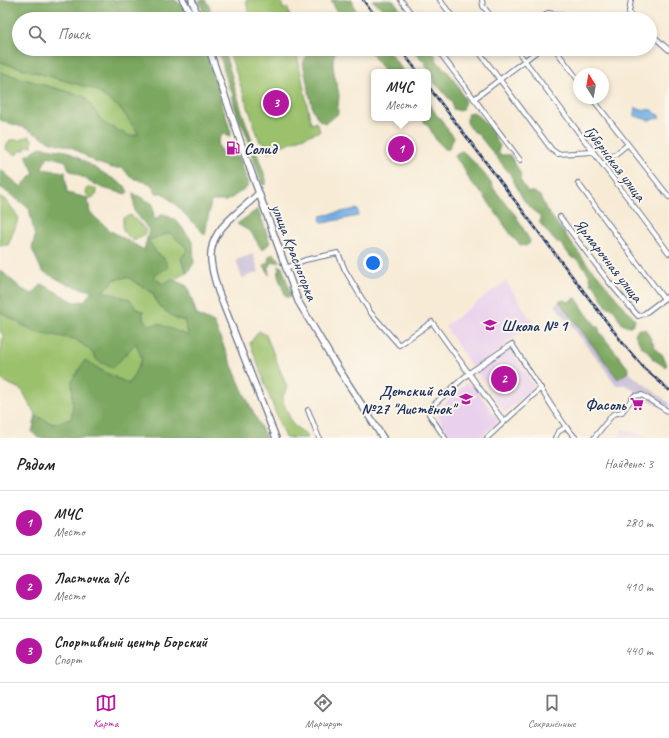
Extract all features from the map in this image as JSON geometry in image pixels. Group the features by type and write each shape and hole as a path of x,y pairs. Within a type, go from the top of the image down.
{"main road":[{"path":"183,0 190,12"},
{"path":"192,0 196,12"},
{"name":"улица Красногорка","path":"211,56 286,268 303,311 383,438"},
{"path":"259,193 226,222 215,237 211,249 211,266 218,291 276,438"}],"street":[{"path":"440,0 449,12"},
{"path":"482,0 488,12"},
{"path":"629,12 631,0"},
{"path":"403,1 410,12"},
{"path":"657,40 669,50"},
{"path":"442,56 520,160"},
{"path":"482,56 552,150 558,154 593,152"},
{"name":"Губернская улица","path":"521,56 669,253"},
{"path":"474,99 531,56"},
{"path":"560,56 573,73"},
{"path":"597,104 669,197"},
{"path":"603,164 627,144"},
{"path":"578,183 664,299 669,295"},
{"name":"Ярмарочная улица","path":"560,217 636,315 639,316 644,314 664,299"},
{"path":"286,268 305,260 338,253 345,270 370,312 399,345 432,322 504,422"},
{"path":"445,438 430,414 429,409 469,373 512,344 566,426 576,438"},
{"path":"487,438 541,388"},
{"path":"594,438 612,414 622,412 634,396 642,395 669,412"},
{"path":"308,410 319,438"},
{"path":"555,438 558,432 566,426"}],"shaded area":[{"path":"253,254 259,272 242,278 236,260"},
{"name":"Школа № 1","path":"506,281 534,324 506,342 508,346 473,369 445,326"},
{"path":"559,301 618,379 628,372 669,403 669,412 626,385 616,385 600,362 555,305"},
{"path":"510,349 534,386 505,413 476,370"},
{"name":"Детский сад №27 \"Аистёнок\"","path":"467,383 470,386 472,384 499,421 480,438 451,438 435,412"},
{"path":"622,429 653,438 620,438"}],"green space":[{"path":"0,0 175,0 187,12 12,12 12,56 207,56 231,133 230,136 227,136 224,132 218,145 222,153 227,158 239,156 249,186 227,201 211,201 205,235 163,193 156,193 151,184 130,177 123,168 112,168 95,162 71,147 51,142 25,128 0,120 0,72 85,97 103,123 130,136 139,134 120,108 94,89 0,62"},
{"path":"199,0 205,0 209,5 211,12 203,12"},
{"path":"246,0 281,0 283,9 288,8 289,12 248,12"},
{"path":"331,0 352,0 358,12 337,12"},
{"path":"372,0 393,0 402,12 384,12 383,9"},
{"path":"220,56 225,56 240,106 266,179 266,184 263,185 261,182 252,157 251,146 234,105 232,92 229,88"},
{"path":"230,56 297,56 311,124 316,122 320,131 273,149 273,151 268,153 263,141 260,142"},
{"path":"306,56 334,56 333,66 339,95 338,114 325,123 319,120 313,110 303,63"},
{"path":"373,56 392,56 402,69 383,69"},
{"path":"418,56 435,56 437,61 448,72 459,87 465,99 463,109 460,111 453,109 452,102 434,82 431,76 431,69 428,69 425,63"},
{"path":"0,62 94,89 120,108 139,134 130,136 103,123 85,97 0,72"},
{"path":"431,106 454,137 449,149 446,150 436,140 429,127 424,121 431,121"},
{"path":"474,112 492,131 500,146 498,151 501,155 510,155 521,174 520,180 528,192 534,192 540,196 546,209 588,265 633,316 635,321 632,325 627,327 622,324 613,308 607,307 596,287 591,284 590,276 581,263 571,257 561,244 555,241 540,223 540,216 530,208 523,199 510,174 477,133 471,130 467,122 467,116 468,113"},
{"path":"28,136 32,139 32,146 25,147 25,150 21,150 18,154 14,154 6,149 10,140 20,140"},
{"path":"40,147 67,151 125,186 128,192 126,194 102,188 69,170 66,161 48,156 41,169 65,172 67,193 88,198 90,213 111,231 144,250 149,230 135,212 133,193 153,204 154,220 163,214 177,221 193,242 194,263 187,273 181,259 188,249 170,233 148,240 158,255 163,257 168,267 153,277 162,284 172,279 187,286 197,315 214,323 242,389 266,438 38,438 32,432 36,416 53,424 71,419 73,406 72,381 85,360 104,372 129,384 142,359 136,343 113,368 98,361 91,351 75,339 35,332 0,312 0,270 22,289 32,294 42,284 74,302 84,301 92,291 69,285 42,271 32,249 35,237 29,208 0,187 0,169 21,187 34,173 26,156","holes":["127,277 153,293 158,305 176,319 184,320 189,336 159,324 150,325 143,320 143,311 138,310 129,299 102,291 116,279"]},
{"path":"462,151 485,175 494,189 516,216 530,241 529,244 525,246 519,244 484,196 471,183 463,167 455,157 457,153"},
{"path":"91,187 96,189 97,194 90,199 86,193 86,189"},
{"path":"0,197 7,201 19,218 8,245 0,245"},
{"path":"258,209 270,243 262,250 251,232 237,224"},
{"path":"131,215 146,230 144,236 133,241 123,231 123,218"},
{"path":"170,233 188,249 181,259 187,273 163,284 153,277 158,255 148,240"},
{"path":"274,254 280,262 273,262 268,268 269,275 264,265 268,262 269,256"},
{"path":"279,266 282,267 292,297 286,297 278,276"},
{"path":"127,277 153,293 158,305 176,319 184,320 189,337 159,324 150,325 143,320 129,299 102,291 116,279"},
{"path":"576,298 595,325 599,328 599,331 628,368 628,372 618,379 559,301 565,300 568,302"},
{"path":"0,312 35,332 75,339 91,351 98,361 136,342 142,359 129,384 104,372 85,360 71,419 53,424 36,416 22,390 3,381 0,374 0,357 3,334 0,332"},
{"path":"637,330 646,330 657,351 662,354 667,365 665,367 653,359 648,351 640,344 635,334"},
{"path":"259,331 266,335 287,387 282,399 293,425 306,434 308,438 285,438 250,343"}],"water":[{"path":"636,107 638,109 653,110 660,118 648,120 635,116"},
{"path":"356,209 358,210 358,216 323,223 320,220 321,216"}],"railway":[{"path":"363,0 372,12"},
{"path":"405,56 416,69"},
{"path":"431,90 625,346 645,369 669,390"}],"place":[{"name":"Спортивный центр Борский","path":"276,103"},
{"name":"Солид","path":"233,148"},
{"name":"МЧС","path":"401,149"},
{"name":"Школа № 1","path":"490,325"},
{"name":"Ласточка д/с","path":"504,379"},
{"name":"Детский сад №27 \"Аистёнок\"","path":"466,399"},
{"name":"Фасоль","path":"637,404"}]}
